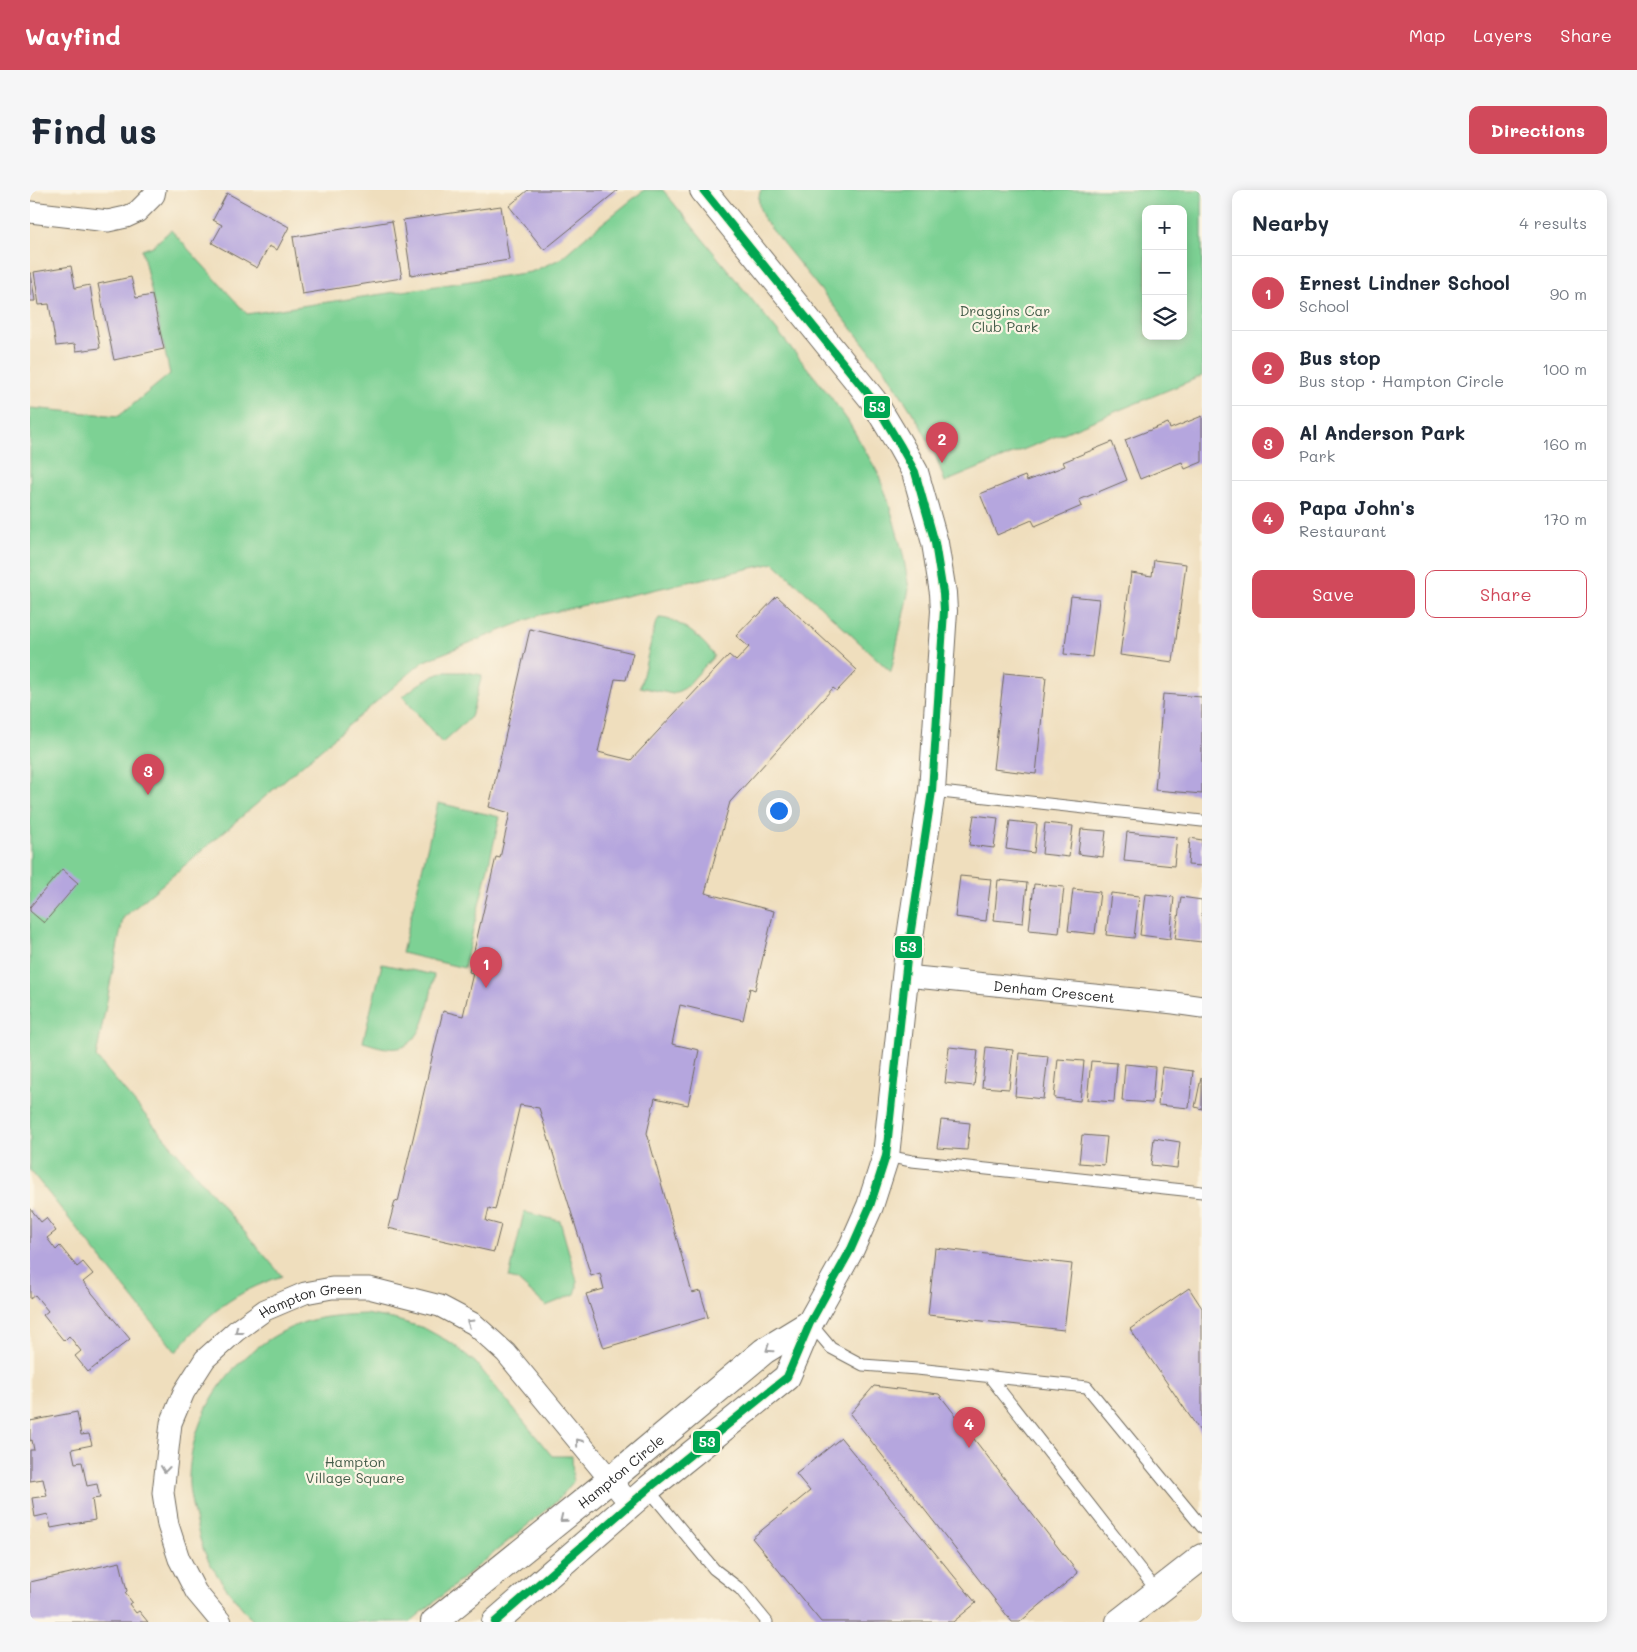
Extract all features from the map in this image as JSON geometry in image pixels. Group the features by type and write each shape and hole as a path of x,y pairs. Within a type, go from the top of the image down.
{"street":[{"path":"30,212 108,221 126,217 137,212 154,195 155,190"},
{"path":"474,1591 497,1621 640,1497 787,1377 810,1323 870,1206 886,1156 906,976 932,791 944,611 935,543 915,472 873,400 706,191"},
{"name":"Denham Crescent","path":"906,976 1174,1002 1202,1007"},
{"name":"Hampton Green","path":"221,1622 196,1592 179,1559 168,1525 163,1493 172,1423 184,1392 205,1359 236,1331 265,1310 305,1293 332,1288 368,1288 440,1306 474,1324 506,1353 610,1480 640,1497"},
{"name":"Hampton Circle","path":"441,1620 764,1350 810,1323"},
{"path":"1119,1622 1202,1556"}],"lane":[{"path":"932,791 1202,820"},
{"path":"886,1156 912,1161 1202,1192"},
{"path":"810,1323 831,1348 863,1365 1088,1387 1202,1527"},
{"path":"989,1376 1157,1591"},
{"path":"640,1497 714,1569 740,1589 767,1622"}],"green space":[{"path":"644,190 663,190 830,396 848,421 878,473 888,500 903,554 909,589 891,672 774,563 540,615 424,661 123,918 96,1057 282,1276 249,1289 223,1305 176,1352 30,1170 30,408 119,416 170,374 142,250 153,246 171,230 247,314 531,272 560,259"},
{"name":"Draggins Car Club Park","path":"761,190 1202,190 1202,376 945,482 935,454 920,425 886,371 765,221 759,206"},
{"path":"659,618 674,622 690,631 704,643 714,656 685,688 673,694 640,687 655,625"},
{"path":"445,672 466,672 482,675 471,717 442,743 403,697 422,682"},
{"path":"438,803 500,817 464,968 402,953"},
{"path":"382,964 434,975 421,1029 407,1045 398,1048 385,1048 363,1042"},
{"path":"524,1212 560,1221 577,1281 575,1294 546,1306 517,1280 509,1278"},
{"name":"Hampton Village Square","path":"365,1314 393,1319 424,1328 453,1344 476,1363 552,1456 572,1456 573,1482 558,1500 410,1622 254,1622 214,1570 199,1536 189,1489 189,1480 192,1451 199,1427 209,1404 222,1383 238,1364 257,1347 302,1323 333,1316"}],"building":[{"path":"528,190 618,190 544,250 509,206"},
{"path":"227,193 289,227 277,250 269,246 257,268 212,243 222,225 213,220"},
{"path":"501,206 509,260 411,275 403,220"},
{"path":"392,221 402,278 302,294 293,237"},
{"path":"71,266 75,288 90,285 100,348 76,351 75,344 56,346 49,304 39,305 34,272"},
{"path":"31,273 35,301 30,301"},
{"path":"131,277 136,298 152,295 164,349 114,360 98,284"},
{"path":"1202,416 1202,462 1185,469 1182,462 1140,479 1125,440 1168,423 1170,429"},
{"path":"1112,442 1127,480 1079,500 1082,506 1035,526 1032,520 997,535 980,494 1025,476 1027,481 1065,466 1063,462"},
{"path":"1154,560 1186,564 1173,662 1120,655 1131,573 1152,576"},
{"path":"777,596 857,670 837,691 833,688 730,802 705,893 774,911 755,990 750,988 743,1020 680,1005 672,1044 699,1050 688,1105 655,1098 647,1133 692,1293 700,1291 708,1317 604,1348 586,1294 604,1289 600,1273 591,1276 539,1108 520,1105 495,1210 489,1208 486,1221 501,1225 494,1252 388,1228 395,1201 398,1202 443,1011 463,1016 473,973 469,972 496,857 500,858 510,813 489,807 530,629 633,653 626,680 615,679 598,752 631,760 729,655 736,661 749,647 736,636"},
{"path":"1071,596 1099,599 1092,657 1064,654"},
{"path":"1004,673 1046,677 1036,774 993,769"},
{"path":"1163,694 1202,697 1202,794 1155,790"},
{"path":"974,815 998,818 994,848 969,845"},
{"path":"1010,821 1037,824 1034,853 1006,849"},
{"path":"1045,823 1073,826 1069,857 1042,854"},
{"path":"1081,829 1106,831 1103,857 1078,854"},
{"path":"1127,832 1177,837 1174,866 1124,861"},
{"path":"1190,838 1202,840 1202,866 1188,865"},
{"path":"62,869 78,883 44,923 30,911 30,907"},
{"path":"960,876 991,879 986,921 955,917"},
{"path":"998,880 1027,883 1023,923 994,920"},
{"path":"1034,884 1064,887 1059,933 1029,930"},
{"path":"1073,889 1100,892 1095,934 1068,931"},
{"path":"1111,893 1139,896 1134,938 1106,935"},
{"path":"1145,894 1174,897 1170,939 1140,935"},
{"path":"1181,897 1202,900 1202,942 1175,939"},
{"path":"949,1047 978,1050 974,1086 945,1083"},
{"path":"986,1047 1013,1050 1009,1089 982,1087"},
{"path":"1019,1053 1048,1056 1043,1099 1015,1096"},
{"path":"1058,1059 1084,1061 1080,1101 1054,1098"},
{"path":"1091,1061 1117,1063 1114,1102 1087,1100"},
{"path":"1125,1064 1155,1067 1152,1103 1122,1101"},
{"path":"1162,1067 1193,1071 1189,1108 1158,1105"},
{"path":"1202,1079 1202,1109 1195,1107"},
{"path":"941,1120 970,1123 967,1150 937,1148"},
{"path":"1082,1135 1107,1137 1104,1165 1079,1163"},
{"path":"1154,1138 1180,1142 1177,1168 1151,1165"},
{"path":"30,1208 41,1222 46,1218 56,1231 47,1238 56,1250 60,1246 77,1267 83,1262 93,1274 83,1282 130,1339 88,1372 75,1356 81,1351 69,1336 64,1341 43,1315 48,1311 35,1295 30,1299"},
{"path":"935,1248 1072,1264 1064,1330 928,1315"},
{"path":"1189,1288 1202,1308 1202,1434 1130,1329"},
{"path":"874,1386 939,1394 1078,1573 1020,1622 1012,1622 850,1414"},
{"path":"77,1412 81,1435 89,1434 92,1445 72,1449 75,1463 82,1462 87,1486 97,1484 100,1498 92,1499 95,1520 51,1528 48,1514 35,1517 32,1498 47,1496 43,1479 30,1481 30,1450 34,1450 32,1440 30,1441 30,1421"},
{"path":"841,1438 976,1603 953,1622 821,1622 752,1538 810,1491 796,1474"},
{"path":"120,1562 127,1591 125,1593 132,1602 129,1604 136,1613 139,1611 148,1622 30,1622 30,1582"}],"transit line":[{"name":"53","path":"495,1622 648,1489 787,1377 810,1323 851,1249 870,1206 886,1156 908,950 932,791 944,611 935,543 915,472 873,400 703,190"}],"place":[{"name":"Bus stop","path":"942,463"},
{"name":"Al Anderson Park","path":"148,795"},
{"name":"Ernest Lindner School","path":"486,988"},
{"name":"Papa John's","path":"969,1448"}]}
